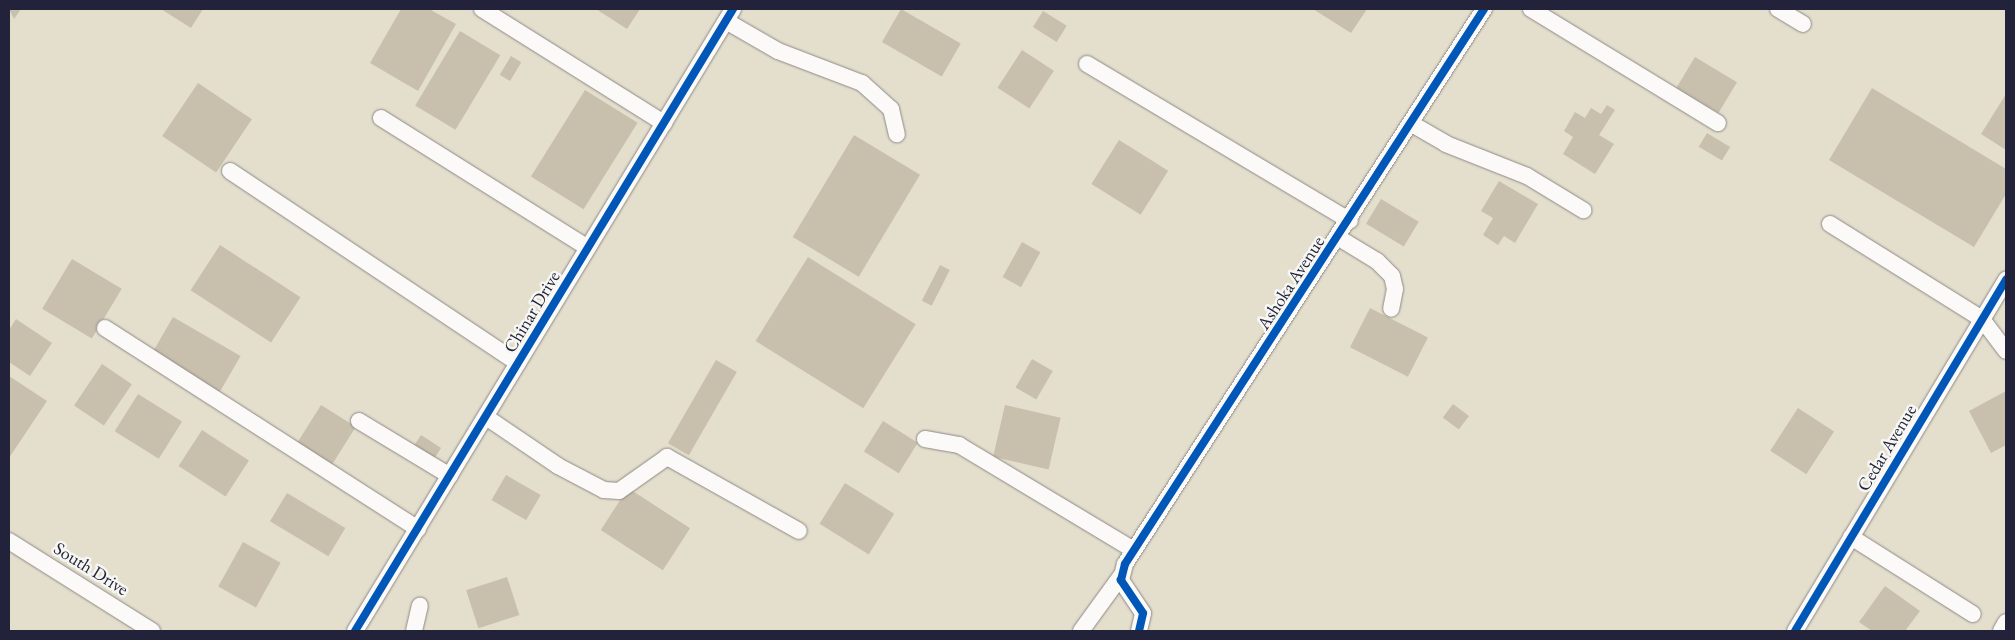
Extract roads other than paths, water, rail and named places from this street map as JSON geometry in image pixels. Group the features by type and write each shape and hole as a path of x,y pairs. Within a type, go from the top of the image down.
{"street":[{"path":"482,9 664,123"},
{"name":"Ashoka Avenue","path":"1081,631 1121,574 1134,550 1339,238 1484,9"},
{"path":"1531,9 1718,123"},
{"path":"1778,9 1803,24"},
{"path":"729,15 778,51 862,83 891,109 897,134"},
{"name":"Chinar Drive","path":"355,631 729,15"},
{"path":"1086,64 1350,221"},
{"path":"381,118 588,248"},
{"path":"1412,124 1446,144 1526,176 1583,210"},
{"path":"230,171 518,363"},
{"path":"1830,224 1982,320 2006,351"},
{"path":"1339,238 1377,261 1392,276 1395,289 1390,309"},
{"name":"Cedar Avenue","path":"1795,631 2006,280"},
{"path":"105,328 418,529"},
{"path":"486,417 558,466 604,490 619,491 667,457 799,531"},
{"path":"359,421 450,476"},
{"path":"926,439 960,445 1134,550"},
{"path":"1851,537 1973,614"},
{"name":"South Drive","path":"9,541 152,631"},
{"path":"1121,574 1142,607 1139,631"},
{"path":"414,631 420,606"},
{"path":"2001,631 2006,622"}]}
